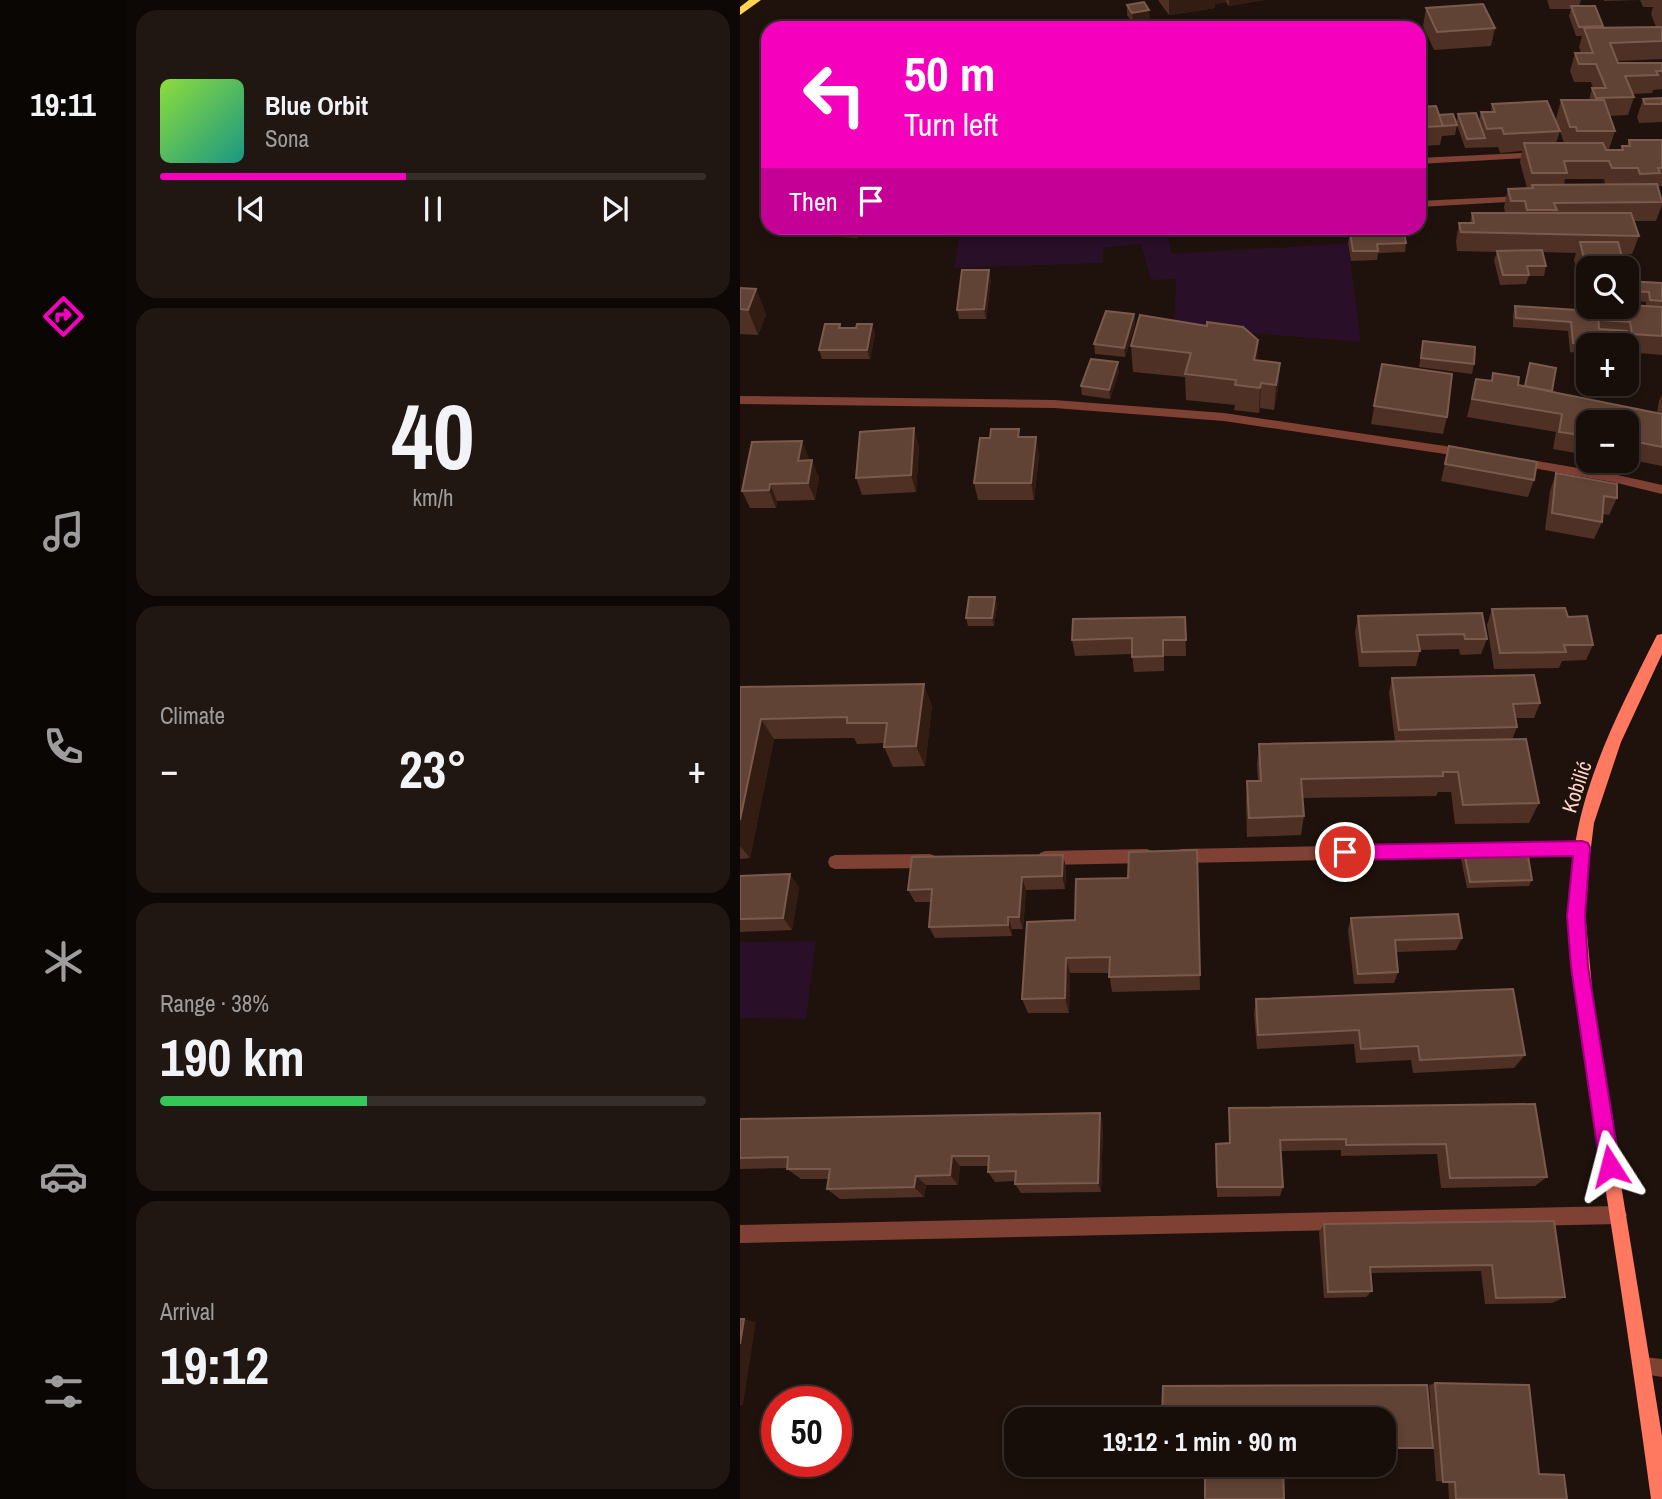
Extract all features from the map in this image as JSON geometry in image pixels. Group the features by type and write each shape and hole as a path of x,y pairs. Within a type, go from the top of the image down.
{"main road":[{"path":"740,12 756,0"},
{"name":"Kobilić","path":"1661,1499 1653,1367 1618,1215 1580,967 1576,916 1582,848 1589,815 1612,748 1662,639"}],"street":[{"path":"1426,161 1556,154"},
{"path":"1426,204 1533,199"},
{"path":"740,400 1054,404 1224,417 1380,438 1476,455"},
{"path":"1504,460 1613,478 1662,490"},
{"path":"1027,859 1582,848"},
{"path":"835,862 945,860"},
{"path":"740,1234 1618,1215"}],"shaded area":[{"path":"960,235 1168,235 1172,254 1348,243 1361,342 1174,327 1176,279 1151,280 1141,244 1103,248 1103,263 954,268"},
{"path":"816,941 806,1019 740,1018 740,942"}],"building":[{"path":"1144,2 1149,10 1132,13 1127,5"},
{"path":"1483,4 1495,28 1437,32 1426,8"},
{"path":"1571,6 1595,6 1603,26 1579,27"},
{"path":"1662,27 1662,41 1610,43 1618,63 1662,63 1662,71 1656,71 1658,75 1625,76 1634,97 1596,98 1592,88 1606,88 1596,64 1579,64 1575,53 1593,53 1584,28"},
{"path":"1662,98 1662,104 1645,104 1643,99"},
{"path":"1561,100 1604,100 1615,131 1577,131 1576,127 1570,127"},
{"path":"1547,101 1560,131 1504,134 1502,128 1487,129 1481,112 1495,112 1492,104"},
{"path":"1436,106 1443,126 1426,127 1426,107"},
{"path":"1476,113 1485,138 1467,139 1458,114"},
{"path":"1453,114 1457,125 1443,126 1439,115"},
{"path":"1629,140 1662,140 1662,168 1658,168 1660,173 1640,174 1638,168 1612,168 1609,161 1564,161 1567,173 1532,173 1524,143 1603,143 1606,150 1623,150 1622,146 1630,146"},
{"path":"1657,184 1662,202 1554,203 1557,210 1527,210 1525,201 1511,201 1508,189 1533,188 1532,185"},
{"path":"1472,213 1631,213 1639,236 1461,232 1459,223 1474,223"},
{"path":"1350,235 1405,235 1406,243 1377,244 1378,251 1353,251"},
{"path":"1580,242 1618,242 1622,256 1583,256"},
{"path":"1542,250 1546,266 1527,266 1529,275 1503,275 1497,251"},
{"path":"962,270 989,270 984,309 957,310"},
{"path":"1639,282 1662,283 1662,301 1650,300 1649,292 1639,292"},
{"path":"740,288 756,289 748,310 740,309"},
{"path":"1515,306 1576,310 1576,319 1598,319 1599,329 1627,333 1576,333 1576,343 1573,343 1571,322 1516,318"},
{"path":"1639,306 1662,307 1662,336 1632,333 1630,322 1602,320 1639,319"},
{"path":"1106,311 1134,314 1124,348 1094,344"},
{"path":"1140,315 1207,326 1207,322 1243,327 1258,340 1254,360 1280,363 1276,385 1261,383 1260,388 1235,385 1236,380 1185,374 1191,353 1131,346"},
{"path":"825,324 840,324 839,328 856,328 857,324 872,324 867,350 819,350"},
{"path":"1423,341 1475,347 1474,364 1421,358"},
{"path":"1091,359 1118,362 1109,390 1081,386"},
{"path":"1530,363 1556,368 1552,391 1525,386"},
{"path":"1382,364 1452,374 1447,417 1374,406"},
{"path":"1493,373 1519,377 1518,385 1662,414 1662,447 1639,442 1639,410 1576,410 1576,434 1559,432 1562,414 1472,399 1476,379 1492,381"},
{"path":"914,428 911,475 856,478 860,432"},
{"path":"991,429 1019,429 1018,437 1036,437 1031,483 974,483 980,438 990,438"},
{"path":"802,441 798,461 812,460 808,483 770,484 769,490 742,491 752,442"},
{"path":"1449,446 1537,462 1534,480 1445,464"},
{"path":"1556,473 1617,484 1617,498 1604,496 1602,522 1552,513"},
{"path":"969,597 995,597 992,618 966,618"},
{"path":"1565,608 1568,617 1587,616 1593,645 1564,645 1566,652 1500,653 1492,609"},
{"path":"1482,613 1487,639 1465,639 1464,634 1417,635 1420,651 1362,652 1358,616"},
{"path":"1185,617 1186,640 1163,640 1163,656 1132,657 1132,638 1072,640 1073,619"},
{"path":"1534,675 1540,703 1513,704 1517,727 1399,730 1392,678"},
{"path":"924,684 916,746 884,747 887,723 847,723 847,717 761,719 740,820 740,687"},
{"path":"1526,739 1539,803 1463,805 1458,772 1443,772 1443,776 1301,779 1304,816 1249,818 1247,781 1261,781 1259,744"},
{"path":"1197,850 1200,975 1109,977 1110,957 1066,958 1065,998 1022,999 1027,922 1075,920 1076,879 1128,878 1129,852"},
{"path":"1527,850 1532,880 1470,882 1464,852"},
{"path":"1063,855 1062,876 1022,877 1019,917 1008,917 1008,925 929,927 932,889 908,890 912,857"},
{"path":"790,874 783,918 740,919 740,876"},
{"path":"1458,914 1462,938 1395,940 1398,972 1358,974 1351,918"},
{"path":"1513,989 1525,1055 1420,1060 1418,1046 1361,1049 1359,1030 1258,1035 1256,999"},
{"path":"1535,1104 1547,1177 1450,1178 1446,1144 1346,1145 1346,1139 1280,1140 1283,1187 1217,1187 1216,1144 1230,1143 1229,1108"},
{"path":"1100,1113 1098,1183 1015,1184 1016,1171 988,1172 989,1156 952,1156 950,1175 916,1176 914,1187 827,1189 830,1169 787,1169 788,1157 740,1158 740,1119"},
{"path":"1554,1221 1565,1297 1496,1298 1492,1265 1370,1267 1372,1291 1328,1292 1324,1224"},
{"path":"740,1319 744,1319 740,1344"},
{"path":"1435,1383 1529,1385 1539,1474 1564,1475 1567,1499 1456,1499 1455,1482 1443,1482"},
{"path":"1427,1385 1433,1448 1396,1448 1396,1407 1162,1407 1163,1386"},
{"path":"1205,1477 1283,1477 1284,1499 1205,1499"}],"route":[{"path":"1345,852 1582,848 1576,916 1580,967 1586,1021 1610,1166"}]}
